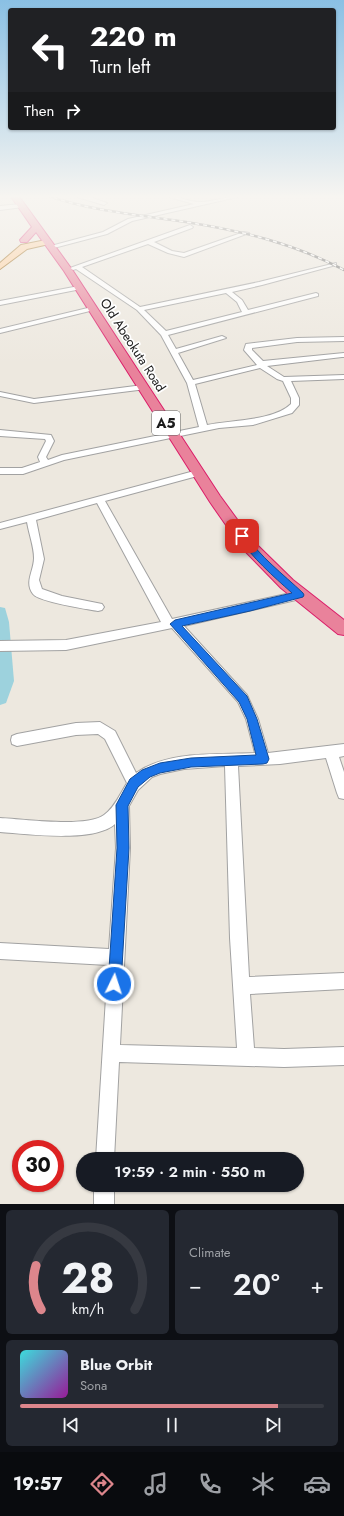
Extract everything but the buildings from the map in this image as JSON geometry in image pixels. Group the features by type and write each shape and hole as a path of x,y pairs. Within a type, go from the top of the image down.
{"highway":[{"name":"Old Abeokuta Road","path":"56,251 72,268 79,288 198,473 247,544 267,565 300,595 344,629"}],"main road":[{"path":"0,260 11,251"},
{"path":"0,267 19,251"}],"street":[{"path":"72,268 124,251"},
{"path":"168,251 184,255 195,251"},
{"path":"139,309 260,284 334,264"},
{"path":"72,268 139,309 164,334 191,383 204,429"},
{"path":"0,303 79,288"},
{"path":"227,291 240,301 246,312"},
{"path":"164,334 204,325 246,312 282,305 316,295"},
{"path":"0,331 92,308"},
{"path":"174,352 222,338"},
{"path":"344,339 297,340 249,346 248,350 261,365 276,377 286,379 344,377"},
{"path":"191,383 261,365 342,355"},
{"path":"0,471 18,471 46,464 62,458 219,425 253,422 289,410 294,405 296,401 292,388 286,379"},
{"path":"0,394 34,401 143,387"},
{"path":"0,433 48,437 50,441 42,457 46,464"},
{"path":"0,526 198,473"},
{"path":"99,499 172,624 243,699 252,719 263,759"},
{"path":"31,517 39,559 34,580 37,591 40,594 62,600 98,607"},
{"path":"5,646 66,645 250,608 300,595"},
{"path":"17,740 76,729 100,728 110,734 134,783"},
{"path":"0,825 90,828 108,821 122,805 134,783 146,773 160,768 191,762 263,759 337,751 344,793"},
{"path":"231,761 241,986 246,1057"},
{"path":"104,1152 123,848 122,805"},
{"path":"0,951 116,957"},
{"path":"241,986 344,981"},
{"path":"110,1053 246,1057 344,1056"},
{"path":"104,1192 104,1204"}],"waterway":[{"path":"0,612 6,681 0,698"}],"railway":[{"path":"304,251 344,270"}],"route":[{"path":"114,984 123,848 122,805 134,783 146,773 160,768 191,762 263,759 252,719 243,699 175,624 250,608 300,595 267,565 247,544 242,536"}]}
